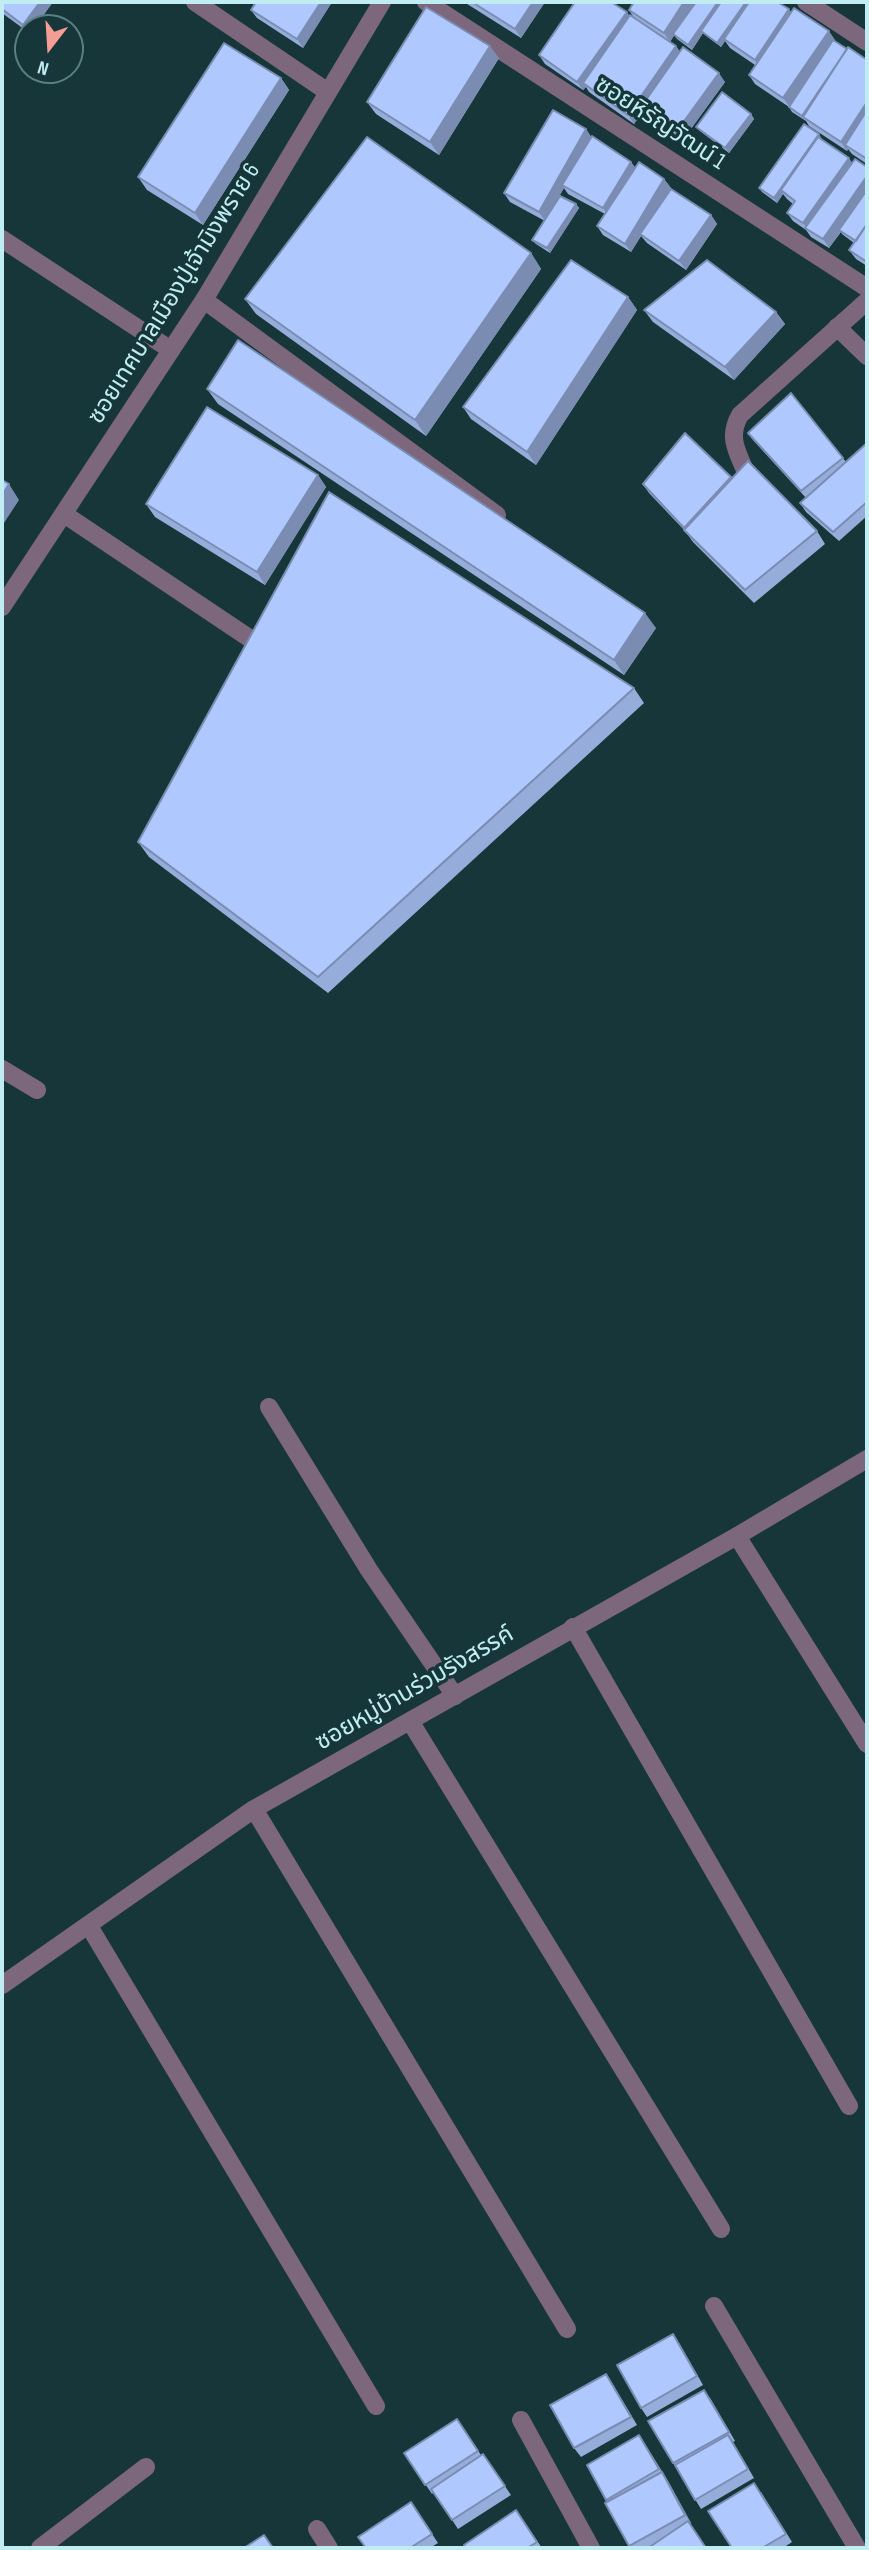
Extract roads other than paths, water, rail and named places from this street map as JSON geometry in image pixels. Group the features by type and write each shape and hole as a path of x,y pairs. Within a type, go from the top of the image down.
{"street":[{"path":"195,2 328,92"},
{"name":"ซอยเทศบาลเมืองปู่เจ้ามิงพราย 6","path":"2,607 204,300 382,2"},
{"name":"ซอยหิรัญวัฒน์ 1","path":"426,2 867,288"},
{"path":"806,2 867,42"},
{"path":"2,239 171,350"},
{"path":"204,300 507,522"},
{"path":"745,470 734,444 733,428 740,415 867,301"},
{"path":"837,327 867,356"},
{"path":"64,514 254,642"},
{"path":"2,1069 37,1090"},
{"path":"269,1407 369,1570 455,1696"},
{"name":"ซอยหมู่บ้านร่วมรังสรรค์","path":"2,1985 254,1809 737,1536 867,1459"},
{"path":"737,1536 867,1744"},
{"path":"573,1627 849,2106"},
{"path":"410,1721 721,2229"},
{"path":"254,1809 567,2329"},
{"path":"89,1926 376,2406"},
{"path":"714,2306 857,2548"},
{"path":"521,2420 591,2548"},
{"path":"40,2548 146,2467"},
{"path":"317,2529 329,2548"}]}
